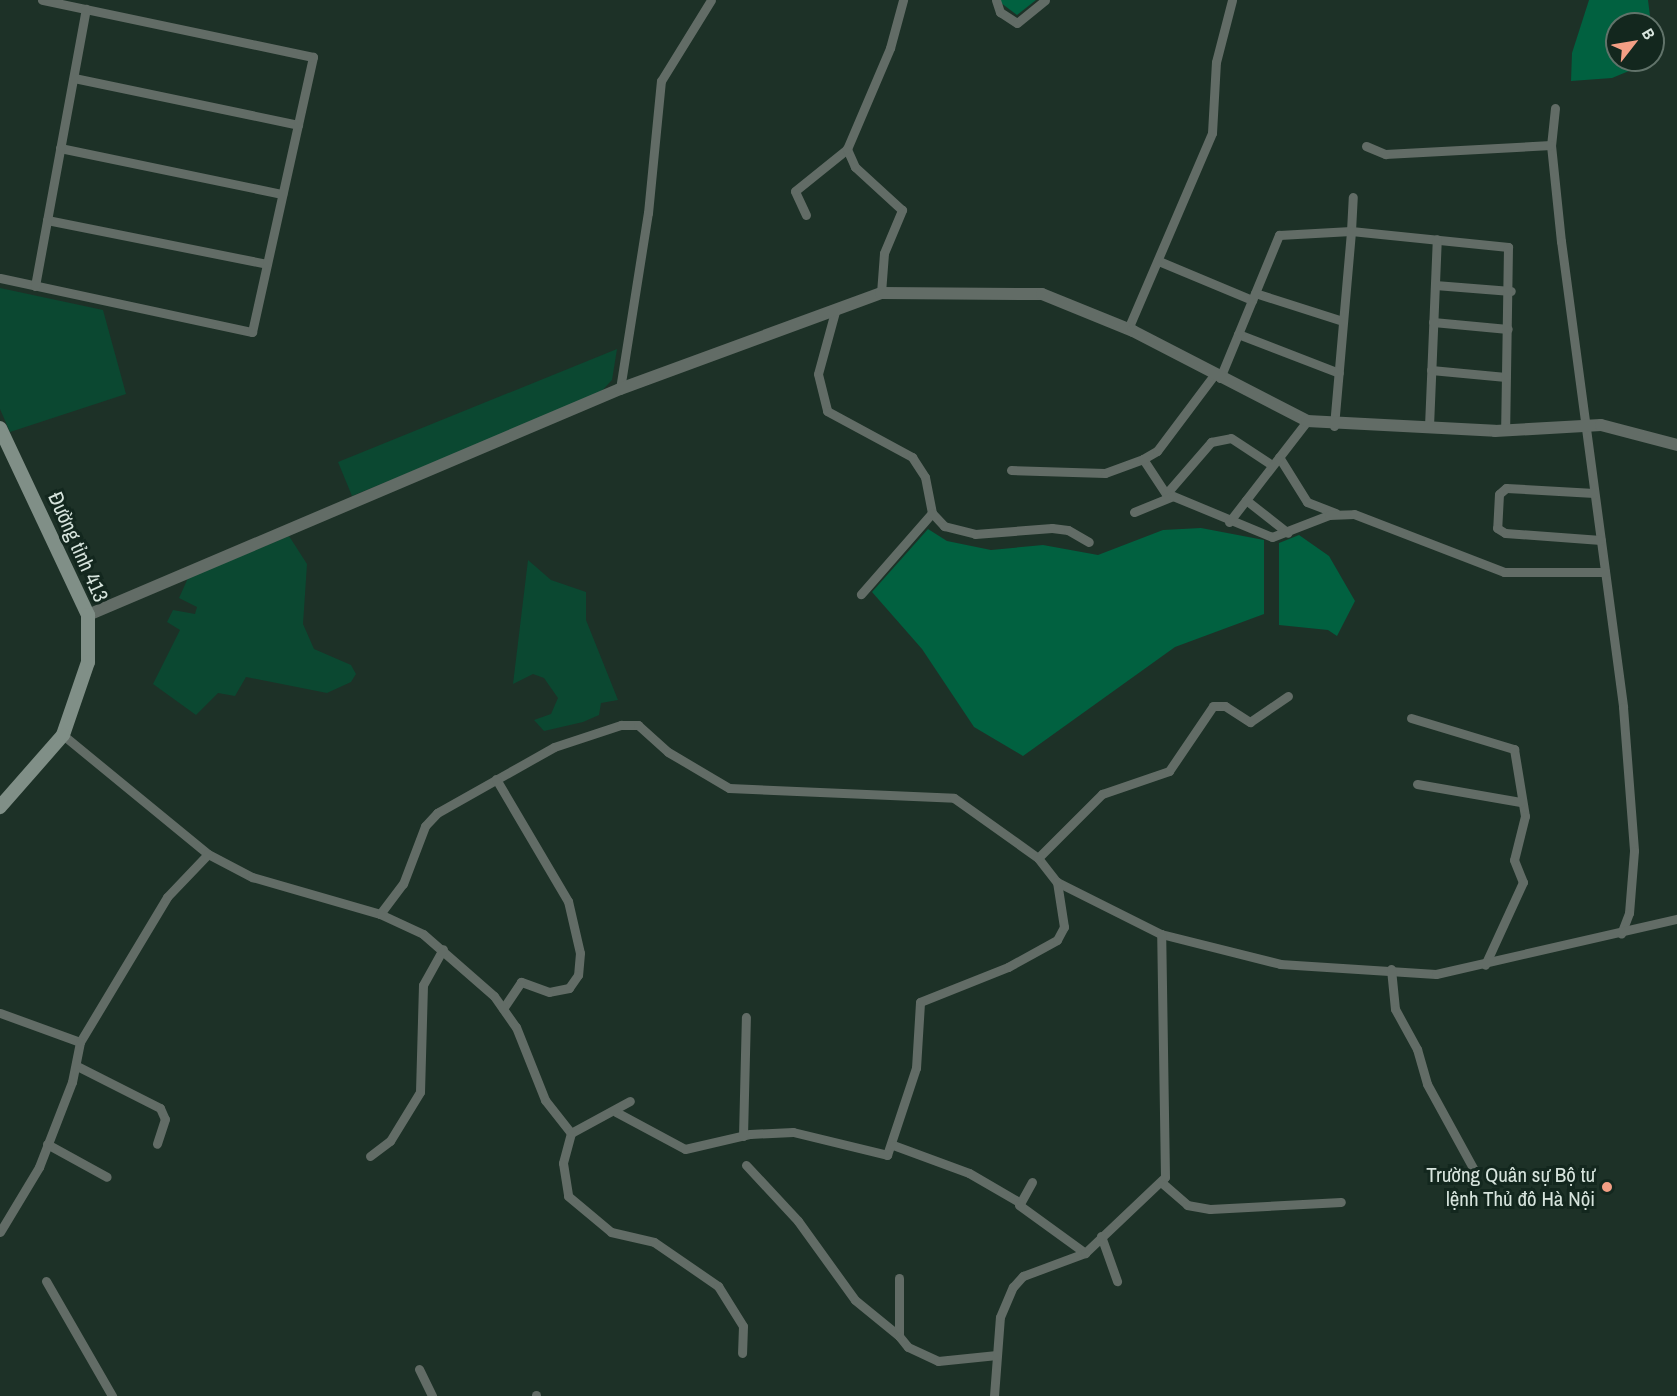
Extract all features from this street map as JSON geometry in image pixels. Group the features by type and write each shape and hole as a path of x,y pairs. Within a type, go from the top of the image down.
{"main road":[{"name":"Đường tỉnh 413","path":"0,428 87,615 88,662 63,735 0,807"}],"street":[{"path":"0,278 252,332 313,57 42,0"},
{"path":"620,389 648,213 661,81 711,0"},
{"path":"806,215 795,191 847,149 890,48 903,0"},
{"path":"996,0 1000,12 1017,23 1045,0"},
{"path":"1128,329 1161,262 1212,133 1216,62 1232,0"},
{"path":"35,286 86,9"},
{"path":"74,78 298,125"},
{"path":"1555,108 1551,145 1623,707 1634,851 1629,913 1621,934"},
{"path":"1366,146 1385,154 1551,145"},
{"path":"60,148 282,194"},
{"path":"847,149 855,167 902,210 884,253 881,293"},
{"path":"1334,426 1353,197"},
{"path":"47,220 267,264"},
{"path":"1011,470 1105,473 1156,452 1217,376 1238,334 1281,232 1351,231 1508,247 1511,291 1505,430"},
{"path":"1429,426 1437,239"},
{"path":"1161,262 1253,296 1343,321"},
{"path":"1435,285 1511,291"},
{"path":"87,615 620,389 881,293 1042,294 1128,329 1307,421 1334,426 1429,426 1505,430 1585,424 1677,445"},
{"path":"836,308 818,374 828,411 912,457 926,477 932,513 945,526 975,534 1052,528 1089,542"},
{"path":"1433,322 1508,329"},
{"path":"1238,334 1339,373"},
{"path":"1431,369 1506,377"},
{"path":"1228,522 1307,421"},
{"path":"1134,512 1167,496 1211,442 1231,438 1272,465"},
{"path":"1279,457 1307,502 1339,514 1381,521 1504,572 1605,572"},
{"path":"1143,459 1167,496 1188,500 1228,522 1272,537 1339,514"},
{"path":"1594,493 1506,488 1499,494 1497,528 1600,540"},
{"path":"1246,500 1288,533"},
{"path":"861,594 932,513"},
{"path":"1038,858 1102,794 1169,771 1213,706 1225,706 1250,722 1288,696"},
{"path":"1411,718 1511,746 1525,823 1514,860 1523,882 1485,965"},
{"path":"380,914 402,884 425,826 451,802 603,727 638,725 668,752 729,788 954,798 1038,858 1057,882 1161,934 1281,964 1391,969 1436,974 1621,934 1677,919"},
{"path":"63,735 208,854 252,877 380,914 443,949 503,1009 516,1027 545,1100 571,1133"},
{"path":"496,779 568,901 580,953 578,975 569,988 549,992 521,982 503,1009"},
{"path":"1417,784 1520,802"},
{"path":"0,1232 48,1144 77,1066 80,1042 166,897 208,854"},
{"path":"616,1112 685,1149 743,1136 801,1132 881,1156 893,1145 916,1068 920,1002 1008,967 1057,940 1064,927 1057,882"},
{"path":"994,1396 1000,1317 1013,1287 1023,1276 1085,1253 1161,1182 1169,1165 1158,988 1161,934"},
{"path":"370,1156 390,1141 420,1092 423,985 443,949"},
{"path":"1391,969 1395,1009 1417,1049 1427,1084 1473,1168"},
{"path":"0,1013 80,1042"},
{"path":"743,1136 746,1017"},
{"path":"77,1066 163,1111 157,1144"},
{"path":"571,1133 616,1112 630,1101"},
{"path":"571,1133 563,1164 568,1196 611,1232 654,1242 718,1286 742,1326 742,1353"},
{"path":"48,1144 107,1177"},
{"path":"893,1145 969,1173 1018,1202 1085,1253"},
{"path":"746,1165 798,1221 855,1300 899,1336 932,1359 997,1355"},
{"path":"1018,1202 1032,1182"},
{"path":"1161,1182 1187,1204 1210,1209 1341,1202"},
{"path":"1101,1236 1117,1281"},
{"path":"899,1278 899,1336"},
{"path":"46,1281 112,1396"},
{"path":"419,1369 432,1396"}],"shaded area":[{"path":"997,0 1036,0 1017,15"},
{"path":"1589,0 1648,0 1650,12 1605,12 1605,72 1626,72 1612,78 1571,81 1572,53"},
{"path":"0,288 103,310 126,394 10,432 0,409"},
{"path":"617,349 612,380 598,395 352,496 338,462"},
{"path":"1201,528 1264,540 1264,614 1175,647 1023,756 974,727 922,649 872,592 928,529 947,541 991,550 1043,545 1098,555 1163,530"},
{"path":"1299,535 1329,556 1355,601 1337,636 1328,630 1279,625 1279,543"},
{"path":"289,536 307,564 303,624 314,649 351,665 356,674 351,682 327,693 246,677 235,696 218,693 196,715 153,684 180,630 167,622 173,610 195,614 197,607 179,598 188,578"},
{"path":"528,560 551,580 586,592 586,620 618,700 601,703 599,715 583,722 544,731 534,720 551,714 558,698 544,678 533,674 513,684"}],"place":[{"name":"Trường Quân sự Bộ tư lệnh Thủ đô Hà Nội","path":"1607,1187"}]}
